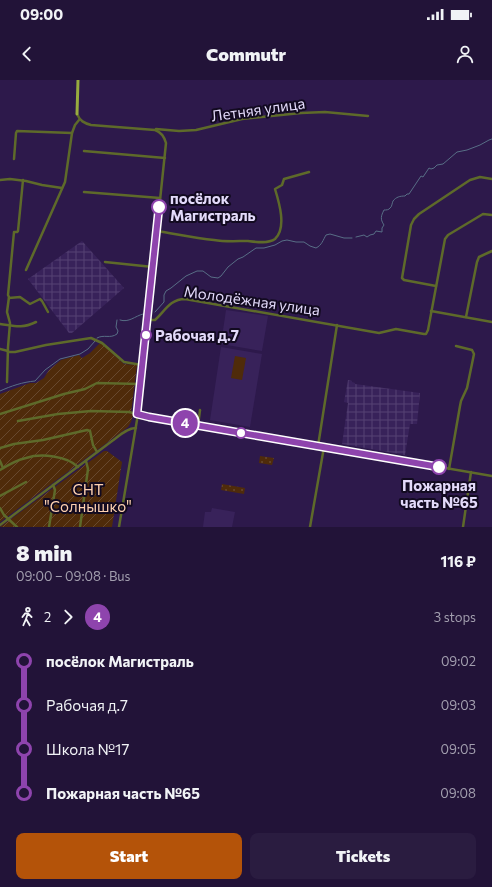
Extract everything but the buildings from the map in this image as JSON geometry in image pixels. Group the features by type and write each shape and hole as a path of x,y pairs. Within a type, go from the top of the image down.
{"main road":[{"path":"77,114 78,80"}],"street":[{"name":"Летняя улица","path":"80,120 91,125 174,131 196,130 242,119 307,112 368,116"},
{"path":"26,270 65,182 72,132 75,125 80,120 77,114"},
{"path":"119,527 136,428 165,158 166,145 164,137 159,132 151,129"},
{"path":"14,159 17,131 72,132"},
{"path":"84,151 165,158"},
{"path":"157,231 215,240 261,242 272,240 279,234 282,217 280,204 275,189 282,185 284,179 309,172"},
{"path":"436,286 404,280 402,278 413,222 419,214 470,180 480,177 492,179"},
{"path":"0,180 23,180 62,188"},
{"path":"7,382 10,325 8,295 14,232 18,231 23,180"},
{"path":"84,192 160,198"},
{"path":"492,215 483,214 446,237 431,311 492,322"},
{"path":"466,317 477,262 479,257 492,251"},
{"path":"105,262 153,267"},
{"path":"9,298 20,297 30,304 40,299 48,312"},
{"name":"Молодёжная улица","path":"147,320 155,320 174,301 185,299 379,333 396,329 424,334 427,333 428,330 431,311"},
{"path":"0,324 23,327 36,322"},
{"path":"318,446 337,325"},
{"path":"0,349 8,352 15,352 46,345 91,338 99,341 124,362 142,365"},
{"path":"449,469 461,401 467,388 474,354 472,350 456,346"},
{"path":"0,414 85,389 97,383 140,384"},
{"path":"198,426 200,410"},
{"path":"18,422 71,412 130,412 198,426 492,476"},
{"path":"0,525 97,452 128,430 136,428"},
{"path":"0,448 87,430 90,431 93,445 97,452"},
{"path":"310,527 324,447"},
{"path":"0,461 1,469 26,458 44,456 63,458 74,463 78,467"},
{"path":"80,527 88,469 86,461"},
{"path":"463,527 471,472"},
{"path":"0,496 26,482"},
{"path":"49,527 54,490 53,486"},
{"path":"0,508 8,519 17,527"}],"shaded area":[{"path":"82,241 124,288 72,333 69,333 28,279"},
{"path":"226,310 268,316 262,351 221,344"},
{"path":"221,347 262,354 250,427 210,420"},
{"path":"348,380 355,384 420,393 417,424 410,424 405,455 342,444 348,403 344,402"},
{"path":"212,508 235,512 232,527 203,527 205,512 211,512"}],"green space":[{"path":"99,344 102,344 124,364 137,365 131,413 133,415 131,422 128,427 0,522 0,394 30,383 36,383 44,378 49,370 61,360 79,355 82,358 90,353"},
{"path":"235,356 246,358 242,380 231,378"},
{"name":"СНТ \"Солнышко\"","path":"104,451 107,451 122,462 112,527 0,527"},
{"path":"260,456 274,458 272,465 259,463"},
{"path":"222,484 245,488 244,494 221,490"}],"waterway":[{"path":"356,237 364,235 367,237 374,234 376,231 382,232 384,225 381,218 384,210 390,209 393,201 397,198 409,194 421,176 423,177 429,168 431,169 437,165 443,164 457,152 467,150 492,139"},
{"path":"155,312 164,302 164,295 166,291 186,276 197,271 203,271 211,277 218,278 238,259 256,248 264,248 287,240 304,242 316,248 321,244 326,235 330,234 344,238 352,238"},
{"path":"120,320 126,321 143,314"},
{"path":"97,338 117,334 117,320"},
{"path":"0,391 17,384 35,381 45,370 60,359 80,354 88,349 95,341"}],"bus line":[{"name":"4","path":"159,207 137,414 439,467"}],"place":[{"name":"посёлок Магистраль","path":"159,207"},
{"name":"Рабочая д.7","path":"146,335"},
{"name":"Пожарная часть №65","path":"439,467"}]}
